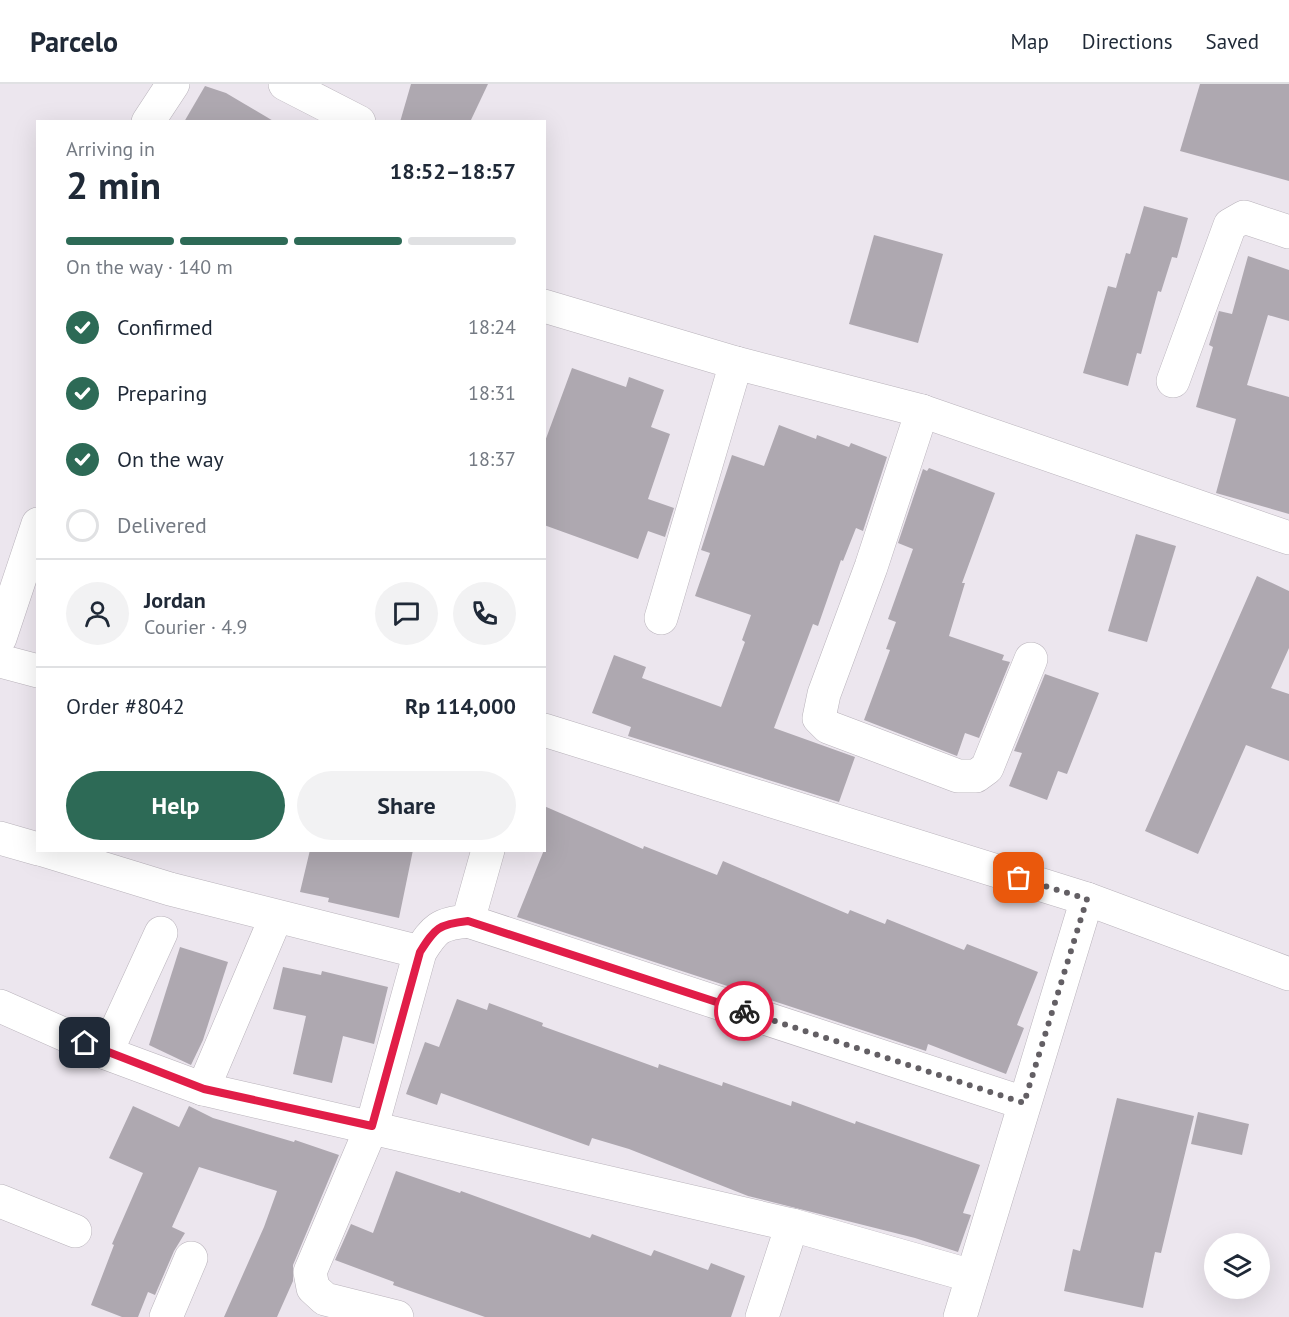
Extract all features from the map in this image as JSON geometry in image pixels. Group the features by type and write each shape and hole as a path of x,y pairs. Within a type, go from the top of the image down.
{"street":[{"path":"149,120 173,84"},
{"path":"285,84 355,120"},
{"path":"1173,381 1230,225 1244,217 1289,232"},
{"path":"546,307 736,363 922,411 1289,538"},
{"path":"661,618 736,363"},
{"path":"922,411 871,567 824,694 819,718 828,727 958,776 976,776 987,768 1031,659"},
{"path":"0,638 36,530"},
{"path":"0,661 36,670"},
{"path":"546,731 1087,899 1289,974"},
{"path":"0,838 36,848"},
{"path":"50,852 276,917 420,952"},
{"path":"468,921 487,852"},
{"path":"960,1317 1087,899"},
{"path":"204,1089 276,917"},
{"path":"397,1317 325,1299 313,1288 310,1272 372,1126 420,952 437,928 447,923 468,921 1024,1103"},
{"path":"106,1053 161,933"},
{"path":"0,1006 106,1053 204,1089 372,1126 792,1225 972,1276"},
{"path":"0,1201 75,1231"},
{"path":"762,1317 792,1225"},
{"path":"166,1317 191,1258"}],"building":[{"path":"411,84 488,84 471,120 401,120"},
{"path":"1200,84 1289,84 1289,181 1180,151"},
{"path":"205,86 226,93 272,120 185,120"},
{"path":"1144,206 1188,218 1177,258 1172,257 1161,292 1158,291 1141,354 1137,353 1128,386 1083,373 1108,286 1116,288 1126,253 1130,254"},
{"path":"874,235 943,254 918,343 849,324"},
{"path":"1248,256 1289,270 1289,321 1268,315 1247,385 1289,397 1289,514 1216,493 1236,419 1196,407 1213,347 1209,345 1219,311 1232,314"},
{"path":"572,368 626,387 629,377 664,390 651,427 670,434 648,499 674,508 665,537 648,531 638,559 546,526 546,439"},
{"path":"779,425 816,439 817,435 849,447 851,443 887,457 863,531 856,528 843,561 841,560 818,626 813,624 774,728 855,757 839,802 628,736 631,727 592,713 614,655 646,667 642,678 721,707 745,642 742,640 751,615 695,596 710,553 701,550 732,455 764,466"},
{"path":"929,468 995,493 962,583 965,583 949,636 1004,655 1002,660 1010,662 979,738 965,733 957,756 864,720 890,650 886,649 896,622 888,619 913,549 898,543 923,469 927,471"},
{"path":"1136,534 1176,546 1147,642 1108,631"},
{"path":"1257,576 1289,591 1289,648 1271,688 1289,694 1289,761 1246,745 1198,854 1145,831"},
{"path":"1045,674 1099,693 1067,774 1058,771 1047,800 1009,786 1022,753 1014,751"},
{"path":"546,807 643,849 644,846 717,875 723,861 848,914 850,910 885,924 887,919 964,950 967,944 1038,972 1017,1025 1024,1028 1006,1074 928,1044 926,1051 517,917 543,852 546,852"},
{"path":"310,852 413,852 399,918 328,902 329,898 300,892"},
{"path":"180,947 228,962 203,1040 191,1065 149,1045"},
{"path":"283,967 321,975 322,971 388,987 374,1044 343,1036 332,1083 293,1074 306,1016 273,1009"},
{"path":"457,999 487,1010 489,1003 543,1023 542,1026 658,1068 659,1064 722,1086 723,1082 791,1106 792,1101 980,1165 963,1213 971,1215 958,1252 915,1238 748,1196 629,1149 592,1138 589,1146 441,1093 437,1105 406,1094 425,1042 439,1047"},
{"path":"1117,1098 1194,1116 1161,1253 1155,1252 1143,1308 1064,1291 1073,1249 1080,1251"},
{"path":"133,1106 179,1127 189,1106 213,1118 294,1142 295,1140 339,1155 293,1265 293,1281 277,1317 224,1317 264,1227 277,1191 199,1167 172,1227 185,1233 174,1251 155,1295 148,1292 138,1317 122,1317 91,1305 114,1245 112,1244 143,1173 109,1158"},
{"path":"1198,1112 1249,1124 1242,1155 1191,1144"},
{"path":"396,1171 460,1193 461,1191 590,1238 592,1234 651,1256 654,1250 708,1270 711,1263 745,1276 731,1317 485,1317 393,1285 394,1282 335,1260 351,1224 373,1233"}],"way so far":[{"path":"744,1011 1024,1103 1087,899 1019,878"}],"route":[{"path":"85,1043 204,1089 372,1126 420,952 437,928 447,923 468,921 744,1011"}]}
